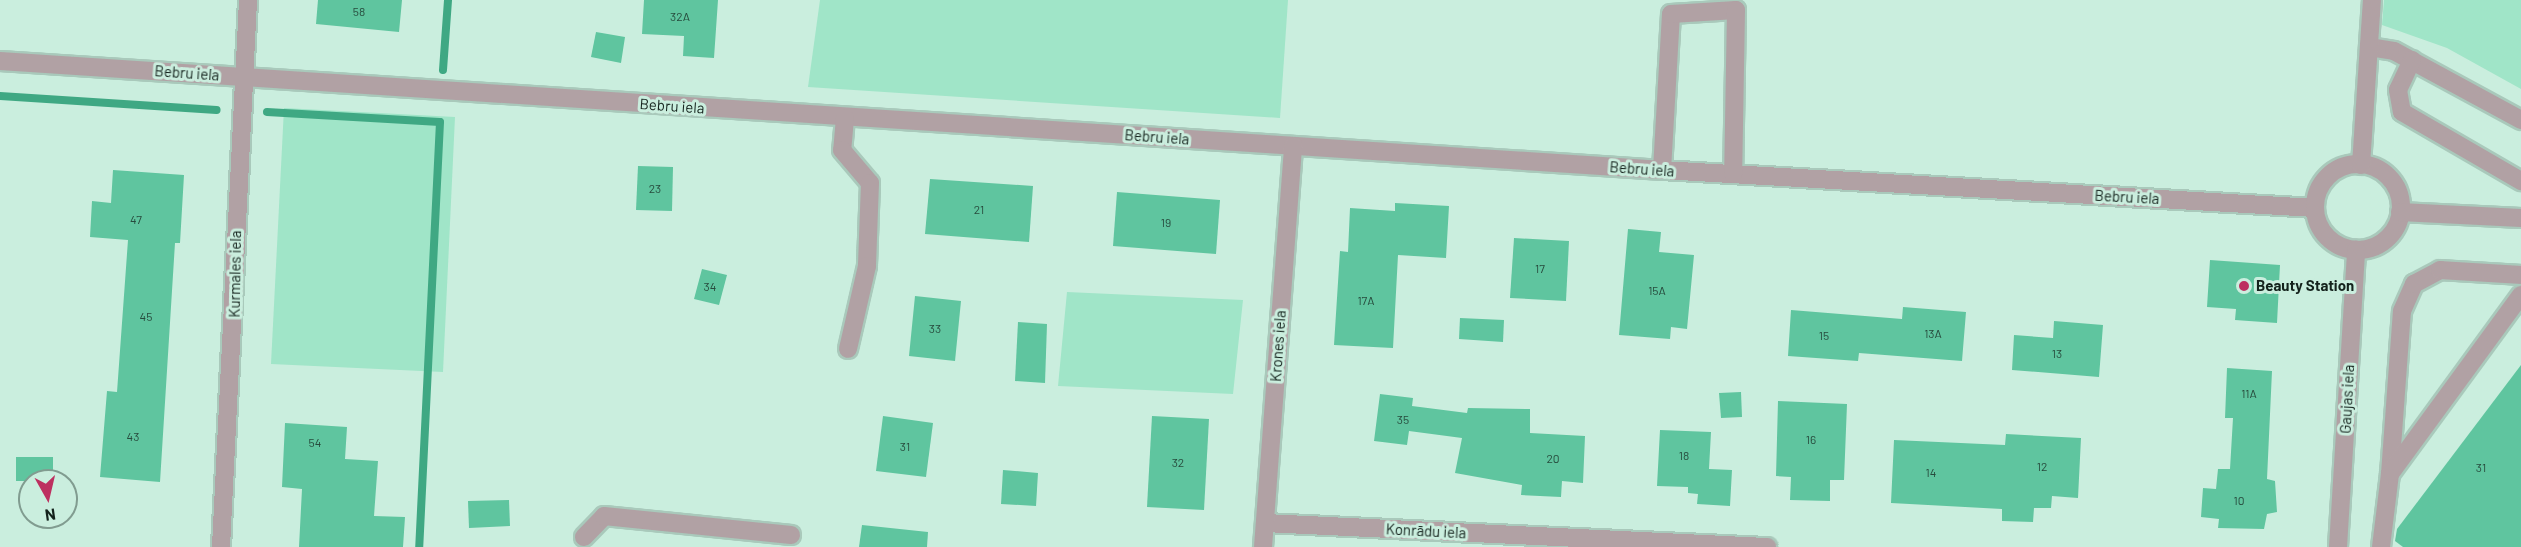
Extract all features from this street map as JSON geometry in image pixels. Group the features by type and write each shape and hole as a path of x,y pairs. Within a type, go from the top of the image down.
{"street":[{"name":"Kurmales iela","path":"221,547 248,0"},
{"path":"2361,165 2372,0"},
{"path":"1662,170 1671,14 1736,10 1733,174"},
{"path":"2368,47 2394,51 2521,120"},
{"path":"2412,60 2398,90 2402,112 2521,181"},
{"name":"Bebru iela","path":"0,61 1662,170 2314,208"},
{"path":"845,118 842,150 870,183 867,266 848,349"},
{"name":"Krones iela","path":"1263,547 1293,146"},
{"path":"2349,165 2361,165 2382,172 2391,180 2397,189 2400,212 2386,240 2356,250 2326,237 2314,208 2321,185 2328,176 2349,165"},
{"path":"2400,212 2521,218"},
{"name":"Gaujas iela","path":"2338,547 2356,250"},
{"path":"2382,547 2390,474 2402,311 2414,284 2440,270 2521,275"},
{"path":"2390,474 2521,295"},
{"path":"584,537 604,516 791,535"},
{"name":"Konrādu iela","path":"1264,523 1767,547"}],"green space":[{"path":"820,0 1288,0 1280,118 808,87"},
{"path":"2384,0 2521,0 2521,89 2447,48 2382,25"},
{"path":"284,108 455,117 443,372 271,364"},
{"path":"1067,292 1243,300 1233,394 1058,386"}],"building":[{"path":"318,0 402,0 399,32 316,24"},
{"path":"644,0 718,0 714,58 683,56 684,36 642,34"},
{"path":"596,32 625,37 621,63 591,57"},
{"path":"638,166 673,167 672,211 636,210"},
{"path":"113,170 184,175 180,243 175,243 160,482 100,477 107,391 117,392 128,240 90,237 92,201 111,203"},
{"path":"930,179 1033,186 1029,242 925,234"},
{"path":"1117,192 1220,200 1216,254 1113,246"},
{"path":"1395,203 1449,206 1446,258 1398,255 1393,348 1334,345 1340,251 1348,252 1350,208 1395,211"},
{"path":"1628,229 1661,232 1659,252 1694,255 1687,329 1671,327 1670,339 1619,335"},
{"path":"1514,238 1569,241 1566,301 1510,298"},
{"name":"Beauty Station","path":"2210,260 2280,265 2277,323 2235,320 2236,309 2207,307"},
{"path":"702,269 727,275 719,305 694,299"},
{"path":"915,296 961,301 955,361 909,356"},
{"path":"1903,307 1966,312 1962,361 1859,353 1858,361 1788,356 1791,310 1902,319"},
{"path":"1460,318 1504,320 1503,342 1459,339"},
{"path":"2054,321 2103,325 2099,377 2012,370 2014,335 2053,338"},
{"path":"1018,322 1047,324 1045,383 1015,381"},
{"path":"2521,365 2521,547 2403,547 2395,541 2397,529"},
{"path":"2227,368 2272,371 2267,479 2275,481 2277,512 2267,514 2264,529 2218,528 2219,519 2201,517 2203,488 2216,489 2218,469 2230,469 2233,418 2225,418"},
{"path":"1741,392 1742,417 1721,418 1719,393"},
{"path":"1380,394 1413,398 1412,406 1467,413 1468,408 1530,409 1530,433 1585,436 1583,483 1562,481 1561,497 1521,495 1522,485 1455,473 1462,438 1409,431 1407,445 1374,441"},
{"path":"1778,401 1847,404 1844,480 1830,480 1830,501 1790,500 1791,477 1776,476"},
{"path":"883,416 933,423 926,477 876,471"},
{"path":"1152,416 1209,419 1204,510 1147,507"},
{"path":"285,423 347,427 345,459 378,461 374,516 405,517 403,547 299,547 302,489 282,487"},
{"path":"1660,430 1711,432 1709,469 1732,470 1730,506 1697,504 1698,494 1688,493 1688,487 1657,486"},
{"path":"2006,434 2081,438 2078,498 2052,496 2051,508 2034,508 2033,522 2002,521 2002,509 1891,503 1894,440 2005,445"},
{"path":"16,457 53,457 53,469 18,469 18,481 16,481"},
{"path":"1003,470 1038,473 1036,506 1001,504"},
{"path":"509,500 510,526 469,528 468,501"},
{"path":"862,525 928,532 927,547 859,547"}],"waterway":[{"path":"443,70 448,0"},
{"path":"0,96 217,110"},
{"path":"267,112 440,122 419,547"}],"place":[{"name":"Beauty Station","path":"2244,286"}]}
